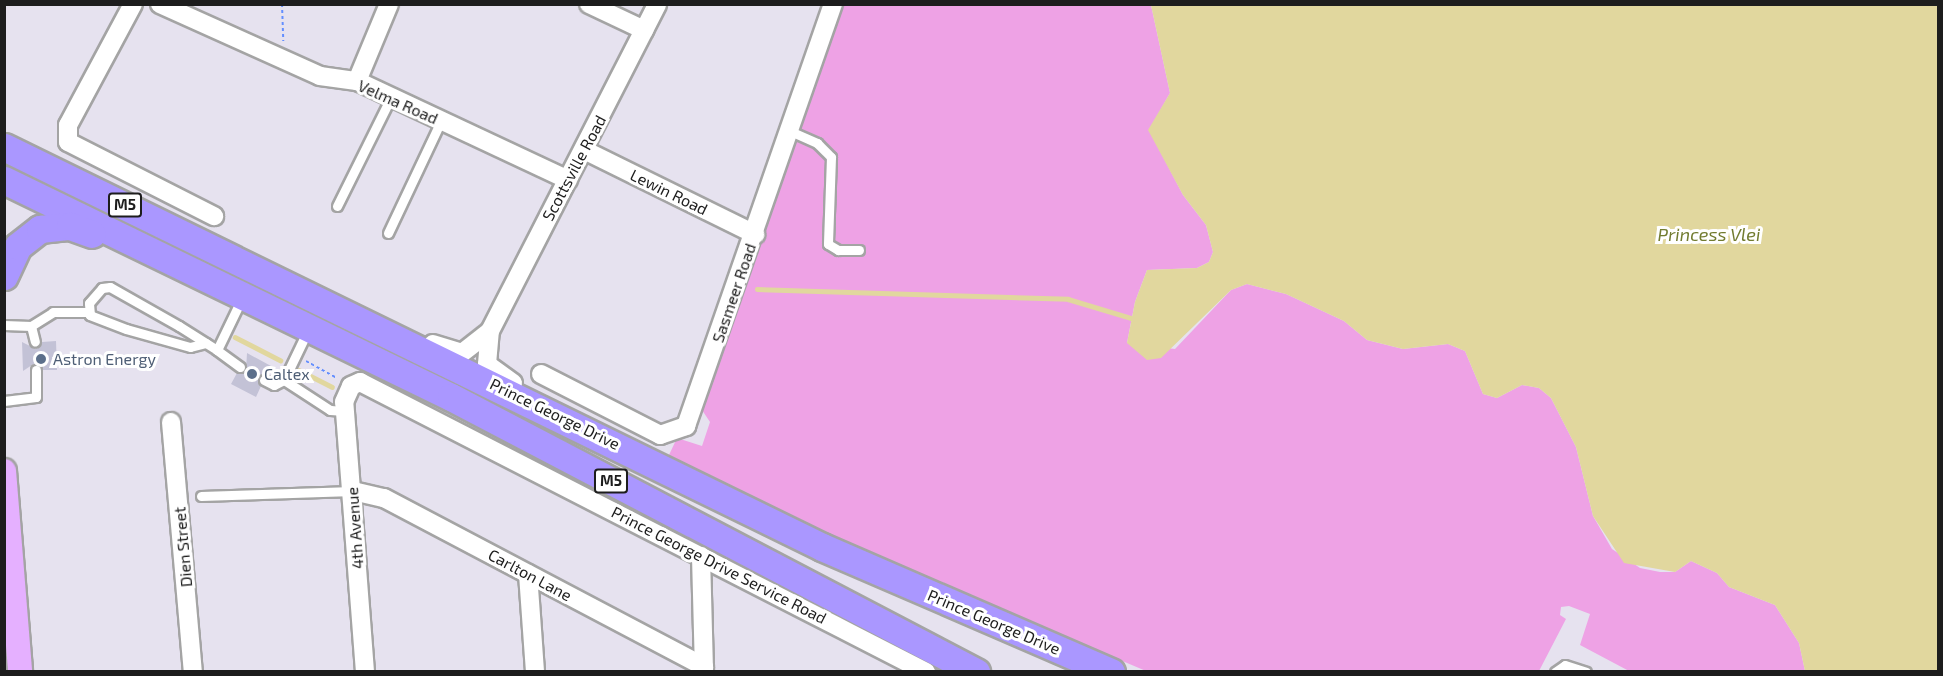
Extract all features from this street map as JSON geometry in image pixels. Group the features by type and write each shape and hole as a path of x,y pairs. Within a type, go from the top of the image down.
{"main road":[{"name":"Prince George Drive","path":"4,147 586,428 860,564 1111,672"},
{"name":"Prince George Drive","path":"4,180 310,327 976,672"},
{"path":"4,276 18,246 29,236 53,226 70,226 126,248 159,253"},
{"path":"4,471 20,672"}],"street":[{"path":"133,4 69,125 68,142 213,216"},
{"name":"Velma Road","path":"160,4 331,79 357,81 568,180"},
{"path":"357,81 389,4"},
{"path":"589,4 644,30"},
{"name":"Scottsville Road","path":"586,428 490,369 485,356 490,331 657,4"},
{"name":"Sasmeer Road","path":"541,374 654,433 682,430 690,421 833,4"},
{"name":"Lewin Road","path":"584,150 754,234"},
{"name":"Scottsville Road","path":"375,328 456,353 469,350 490,331"},
{"name":"4th Avenue","path":"346,383 345,411 365,672"},
{"name":"Prince George Drive Service Road","path":"346,383 371,385 926,672"},
{"name":"Dien Street","path":"171,422 193,672"},
{"name":"Carlton Lane","path":"353,492 384,498 704,669"},
{"path":"701,556 704,669"},
{"path":"528,574 535,672"}],"lane":[{"path":"337,206 391,97"},
{"path":"388,233 441,121"},
{"path":"790,130 817,143 831,157 829,246 859,250"},
{"path":"88,312 99,291 110,287 206,343 240,367"},
{"path":"217,350 243,295"},
{"path":"4,325 31,326 53,312 88,312 126,329 190,346 206,343"},
{"path":"31,326 35,342"},
{"path":"264,380 274,385 284,381 310,327"},
{"path":"4,401 36,397 36,370"},
{"path":"284,381 330,410 345,411"},
{"path":"201,496 353,492"},
{"path":"1555,672 1565,665 1586,672"}],"path":[{"path":"282,4 283,59"},
{"path":"306,361 346,383"}],"shaded area":[{"path":"840,5 1151,5 1170,93 1149,130 1183,195 1206,225 1213,252 1209,262 1197,268 1147,270 1135,302 1127,343 1175,349 1231,290 1247,284 1286,294 1344,321 1367,340 1403,349 1448,344 1465,351 1483,394 1497,398 1522,385 1539,388 1551,398 1576,447 1593,516 1612,549 1640,568 1660,572 1675,572 1691,561 1717,573 1729,587 1775,605 1799,643 1805,671 1629,671 1580,645 1590,614 1569,606 1561,607 1560,615 1566,619 1539,671 1146,671 801,525 669,455 677,438 702,446 710,422 702,410"}],"water":[{"name":"Princess Vlei","path":"1151,5 1938,5 1938,671 1805,671 1799,643 1775,605 1729,587 1717,573 1691,561 1675,572 1624,563 1593,516 1576,447 1551,398 1539,388 1522,385 1497,398 1483,394 1465,351 1448,344 1403,349 1367,340 1344,321 1286,294 1247,284 1231,290 1161,358 1147,360 1127,343 1135,302 1147,270 1197,268 1209,262 1213,252 1206,225 1183,195 1148,130 1170,93"}],"building":[{"path":"56,341 57,370 43,370 35,363 23,371 22,342 36,349 42,342"},
{"name":"Caltex","path":"247,353 271,366 267,374 258,376 261,386 256,397 231,384 237,373 246,370"}],"waterway":[{"path":"757,289 1068,299 1131,318"},
{"path":"235,337 280,360"},
{"path":"299,370 332,387"}],"place":[{"name":"Astron Energy","path":"41,359"},
{"name":"Caltex","path":"252,374"}]}
